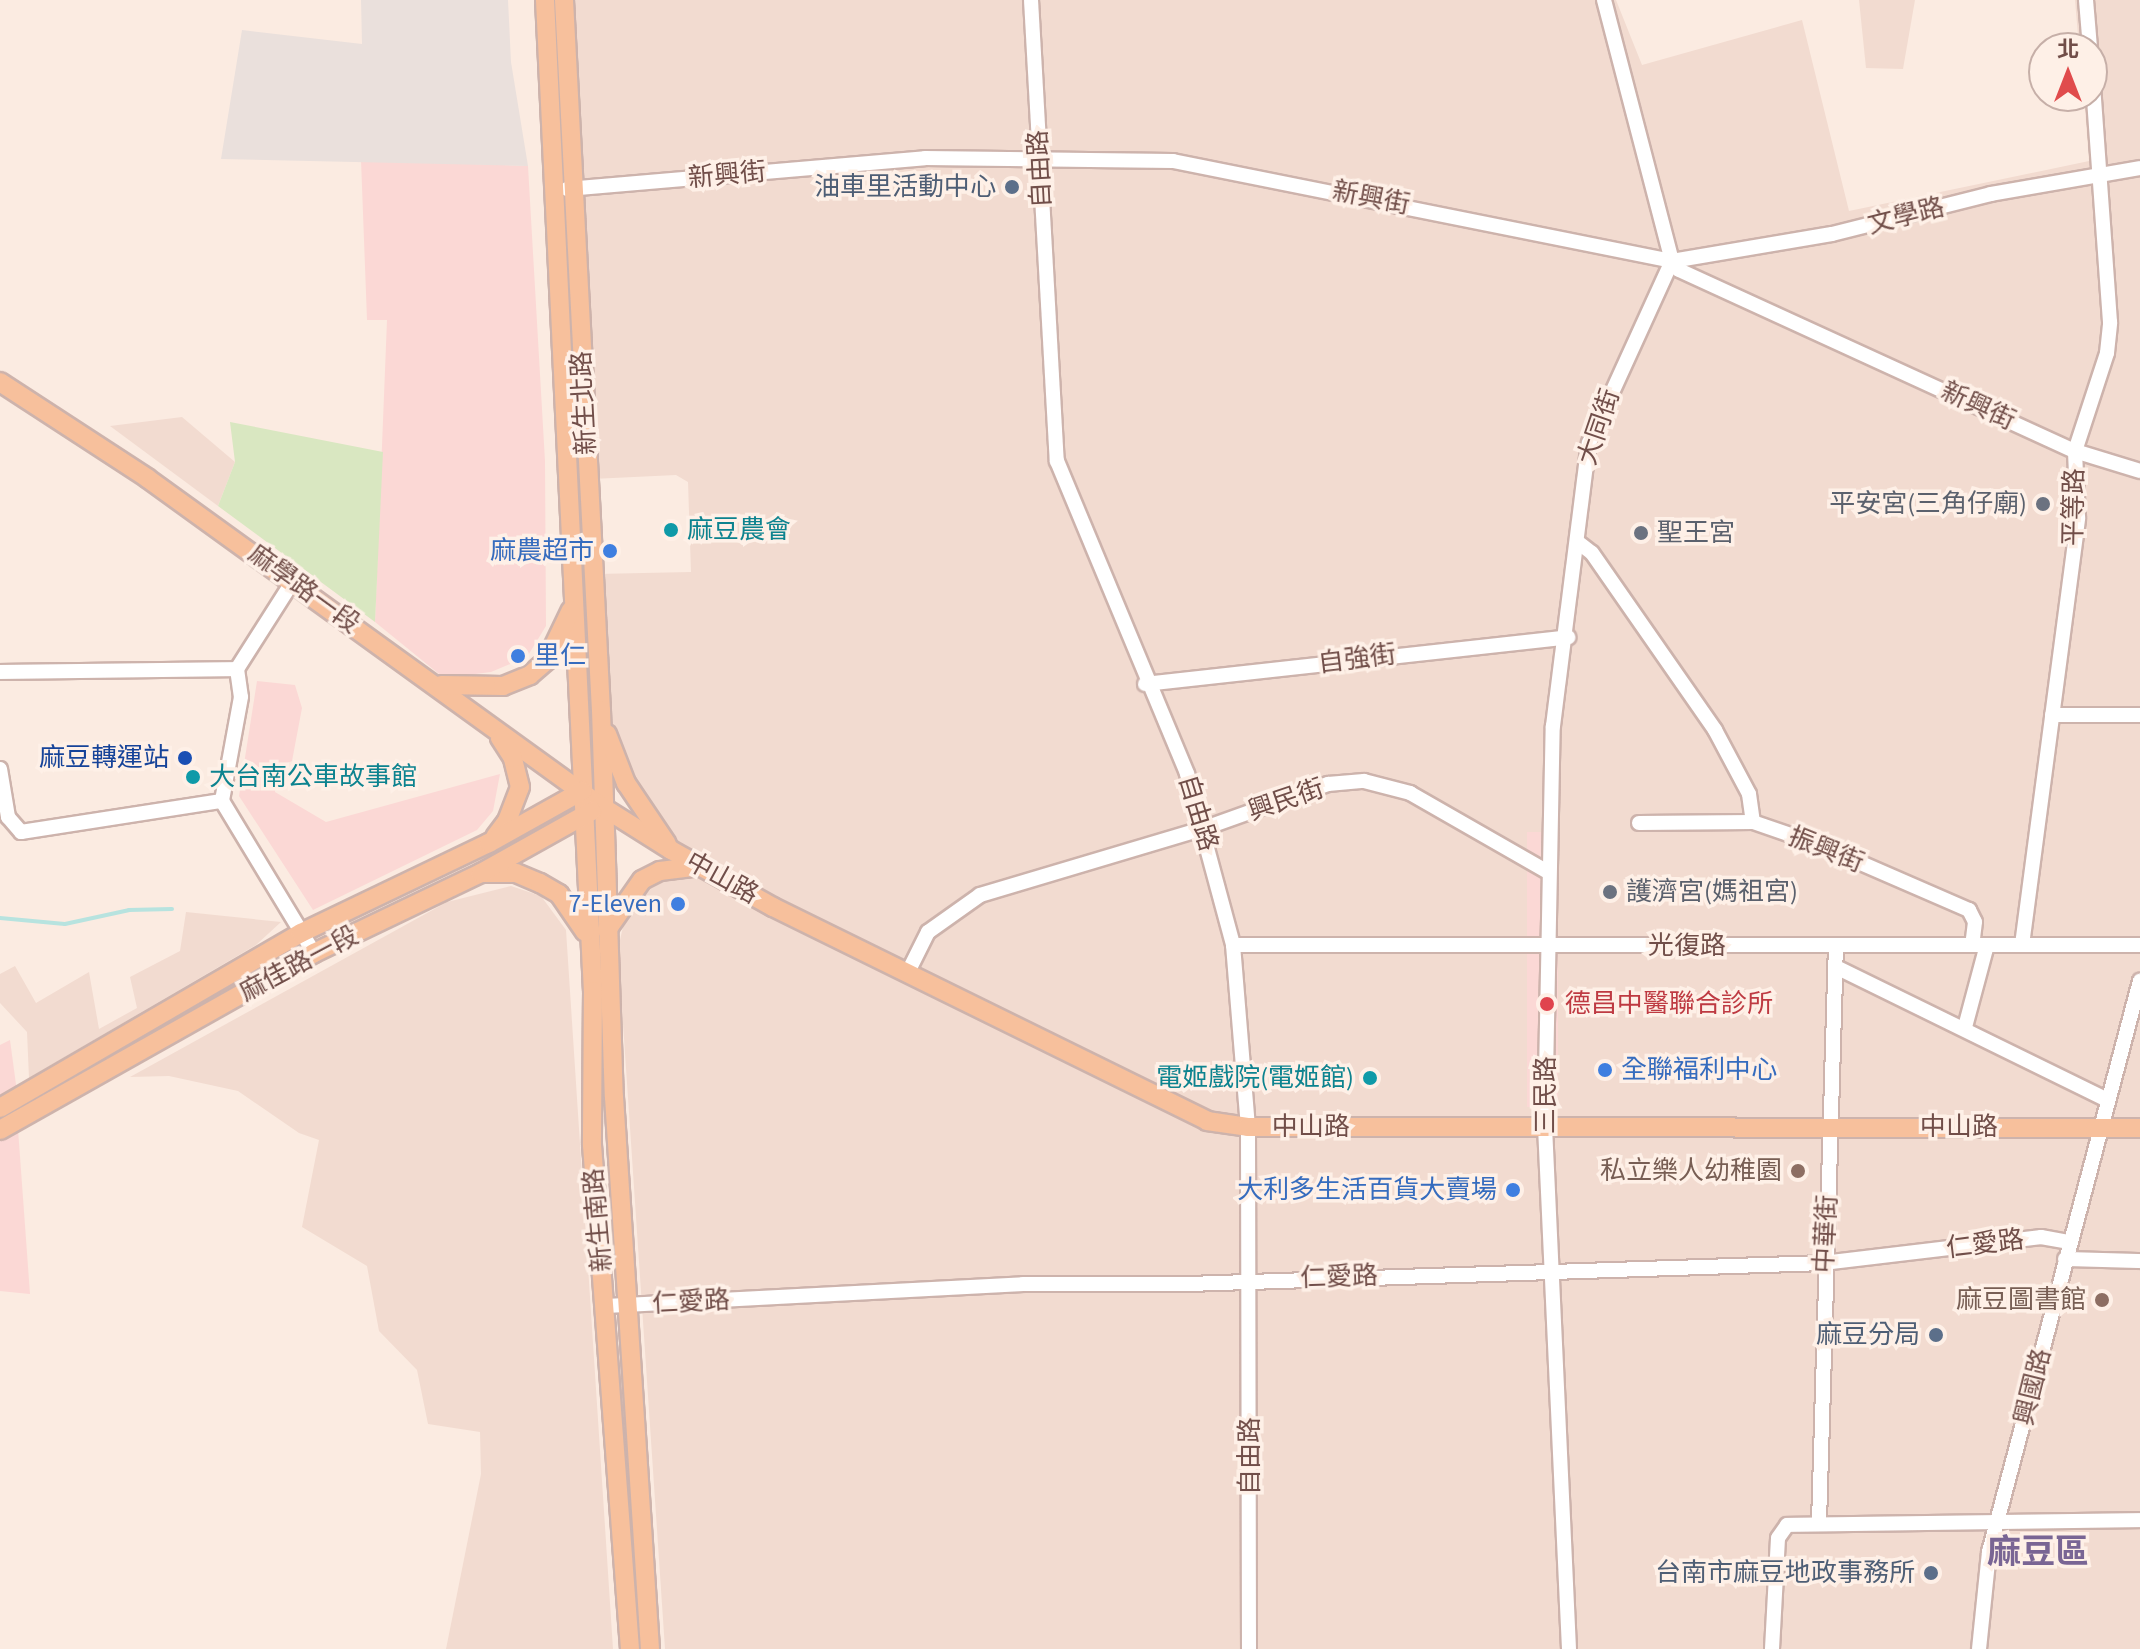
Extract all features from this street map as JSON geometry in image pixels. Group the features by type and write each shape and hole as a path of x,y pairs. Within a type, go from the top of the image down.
{"main road":[{"name":"新生北路","path":"545,0 582,791"},
{"name":"新生北路","path":"564,0 601,710 601,806"},
{"name":"麻學路一段","path":"2,383 293,581 601,806"},
{"path":"437,685 481,688 530,675 563,635 575,600"},
{"path":"601,710 626,783 671,850"},
{"path":"489,843 507,821 520,787 513,758 495,729"},
{"name":"新生南路","path":"582,791 590,942 592,1145 630,1649"},
{"name":"麻佳路一段","path":"0,1108 301,933 489,843 582,791"},
{"name":"新生南路","path":"601,806 627,1305 650,1649"},
{"name":"麻佳路一段","path":"0,1130 314,953 481,873 601,806"},
{"name":"中山路","path":"601,806 671,850 907,974 1207,1121 1248,1127 2140,1128"},
{"path":"607,930 642,880 660,871 701,866"},
{"path":"481,873 516,873 559,894 580,917 590,942"}],"street":[{"name":"自由路","path":"1031,0 1057,461 1095,545 1145,684 1187,774 1205,828 1233,945 1248,1127 1251,1281 1249,1649"},
{"path":"1604,0 1672,261"},
{"path":"2086,0 2089,32"},
{"name":"平等路","path":"2022,945 2078,518 2075,451 2107,353 2110,322 2096,112"},
{"name":"新興街","path":"553,188 574,189 925,158 1173,161 1672,261 1679,270 2075,451 2140,471"},
{"name":"文學路","path":"1672,261 1832,234 2101,173 2140,168"},
{"name":"大同街","path":"1579,543 1581,482 1589,443 1672,261"},
{"path":"1579,543 1592,553 1715,730 1749,794 1753,822"},
{"name":"三民路","path":"1569,1649 1545,1127 1553,726 1579,543"},
{"path":"293,581 237,669 241,697 222,801 314,953"},
{"name":"自強街","path":"1145,684 1568,637"},
{"path":"0,672 237,669"},
{"path":"2052,715 2140,715"},
{"path":"0,769 8,817 21,832 222,801"},
{"name":"興民街","path":"907,974 928,932 980,895 1205,828 1328,784 1382,783 1422,799 1548,872"},
{"name":"振興街","path":"1639,823 1753,822 1969,910 1975,922 1972,945"},
{"name":"光復路","path":"1233,945 2140,945"},
{"name":"中華街","path":"1819,1523 1823,1263 1832,1126 1836,945"},
{"path":"1965,1027 1987,945"},
{"path":"1836,967 1965,1027 2107,1100"},
{"name":"興國路","path":"1979,1649 1997,1522 2140,981"},
{"name":"仁愛路","path":"606,1306 1023,1284 1251,1281 1551,1269 1823,1263 2041,1237 2070,1242"},
{"path":"2065,1259 2140,1261"},
{"path":"1772,1649 1779,1532 1787,1525 2140,1520"}],"shaded area":[{"path":"361,0 508,0 511,62 528,166 221,159 242,30 362,44"},
{"path":"574,0 1616,0 1642,65 1802,20 1849,211 2089,161 2085,112 2108,112 2108,32 2078,32 2075,0 2140,0 2140,1649 665,1649 618,949 626,913 667,861 609,737 596,574 691,572 688,482 676,475 592,479"},
{"path":"1859,0 1915,0 1903,69 1866,68"},
{"path":"361,160 528,166 545,461 546,626 527,657 491,672 444,678 375,622 387,320 367,320"},
{"path":"182,417 235,462 218,506 110,426"},
{"path":"257,681 295,685 302,708 292,761 277,768 275,792 326,822 500,774 493,811 477,830 313,910 239,796"},
{"path":"1527,832 1558,832 1558,1107 1527,1107"},
{"path":"511,886 541,896 566,930 613,1649 446,1649 481,1474 480,1432 428,1424 417,1370 379,1331 367,1266 302,1227 319,1140 299,1133 238,1091 169,1076 130,1077 447,902"},
{"path":"186,912 281,922 256,945 29,1078 27,1032 0,1003 0,974 15,966 36,1003 89,972 99,1029 137,1008 130,977 180,951"},
{"path":"10,1040 17,1092 0,1101 0,1045"},
{"path":"18,1129 30,1294 0,1291 0,1140"}],"green space":[{"path":"230,422 383,452 375,622 218,506 235,462"}],"waterway":[{"path":"0,918 65,924 129,910 172,909"}],"place":[{"name":"油車里活動中心","path":"1012,187"},
{"name":"平安宮(三角仔廟)","path":"2043,504"},
{"name":"麻豆農會","path":"671,530"},
{"name":"聖王宮","path":"1641,533"},
{"name":"麻農超市","path":"610,551"},
{"name":"里仁","path":"518,656"},
{"name":"麻豆轉運站","path":"185,758"},
{"name":"大台南公車故事館","path":"193,777"},
{"name":"護濟宮(媽祖宮)","path":"1610,892"},
{"name":"7-Eleven","path":"678,904"},
{"name":"德昌中醫聯合診所","path":"1547,1004"},
{"name":"全聯福利中心","path":"1605,1070"},
{"name":"電姬戲院(電姬館)","path":"1370,1078"},
{"name":"私立樂人幼稚園","path":"1798,1171"},
{"name":"大利多生活百貨大賣場","path":"1513,1190"},
{"name":"麻豆圖書館","path":"2102,1300"},
{"name":"麻豆分局","path":"1936,1335"},
{"name":"台南市麻豆地政事務所","path":"1931,1573"}],"district":[{"name":"麻豆區","path":"2038,1553"}]}
